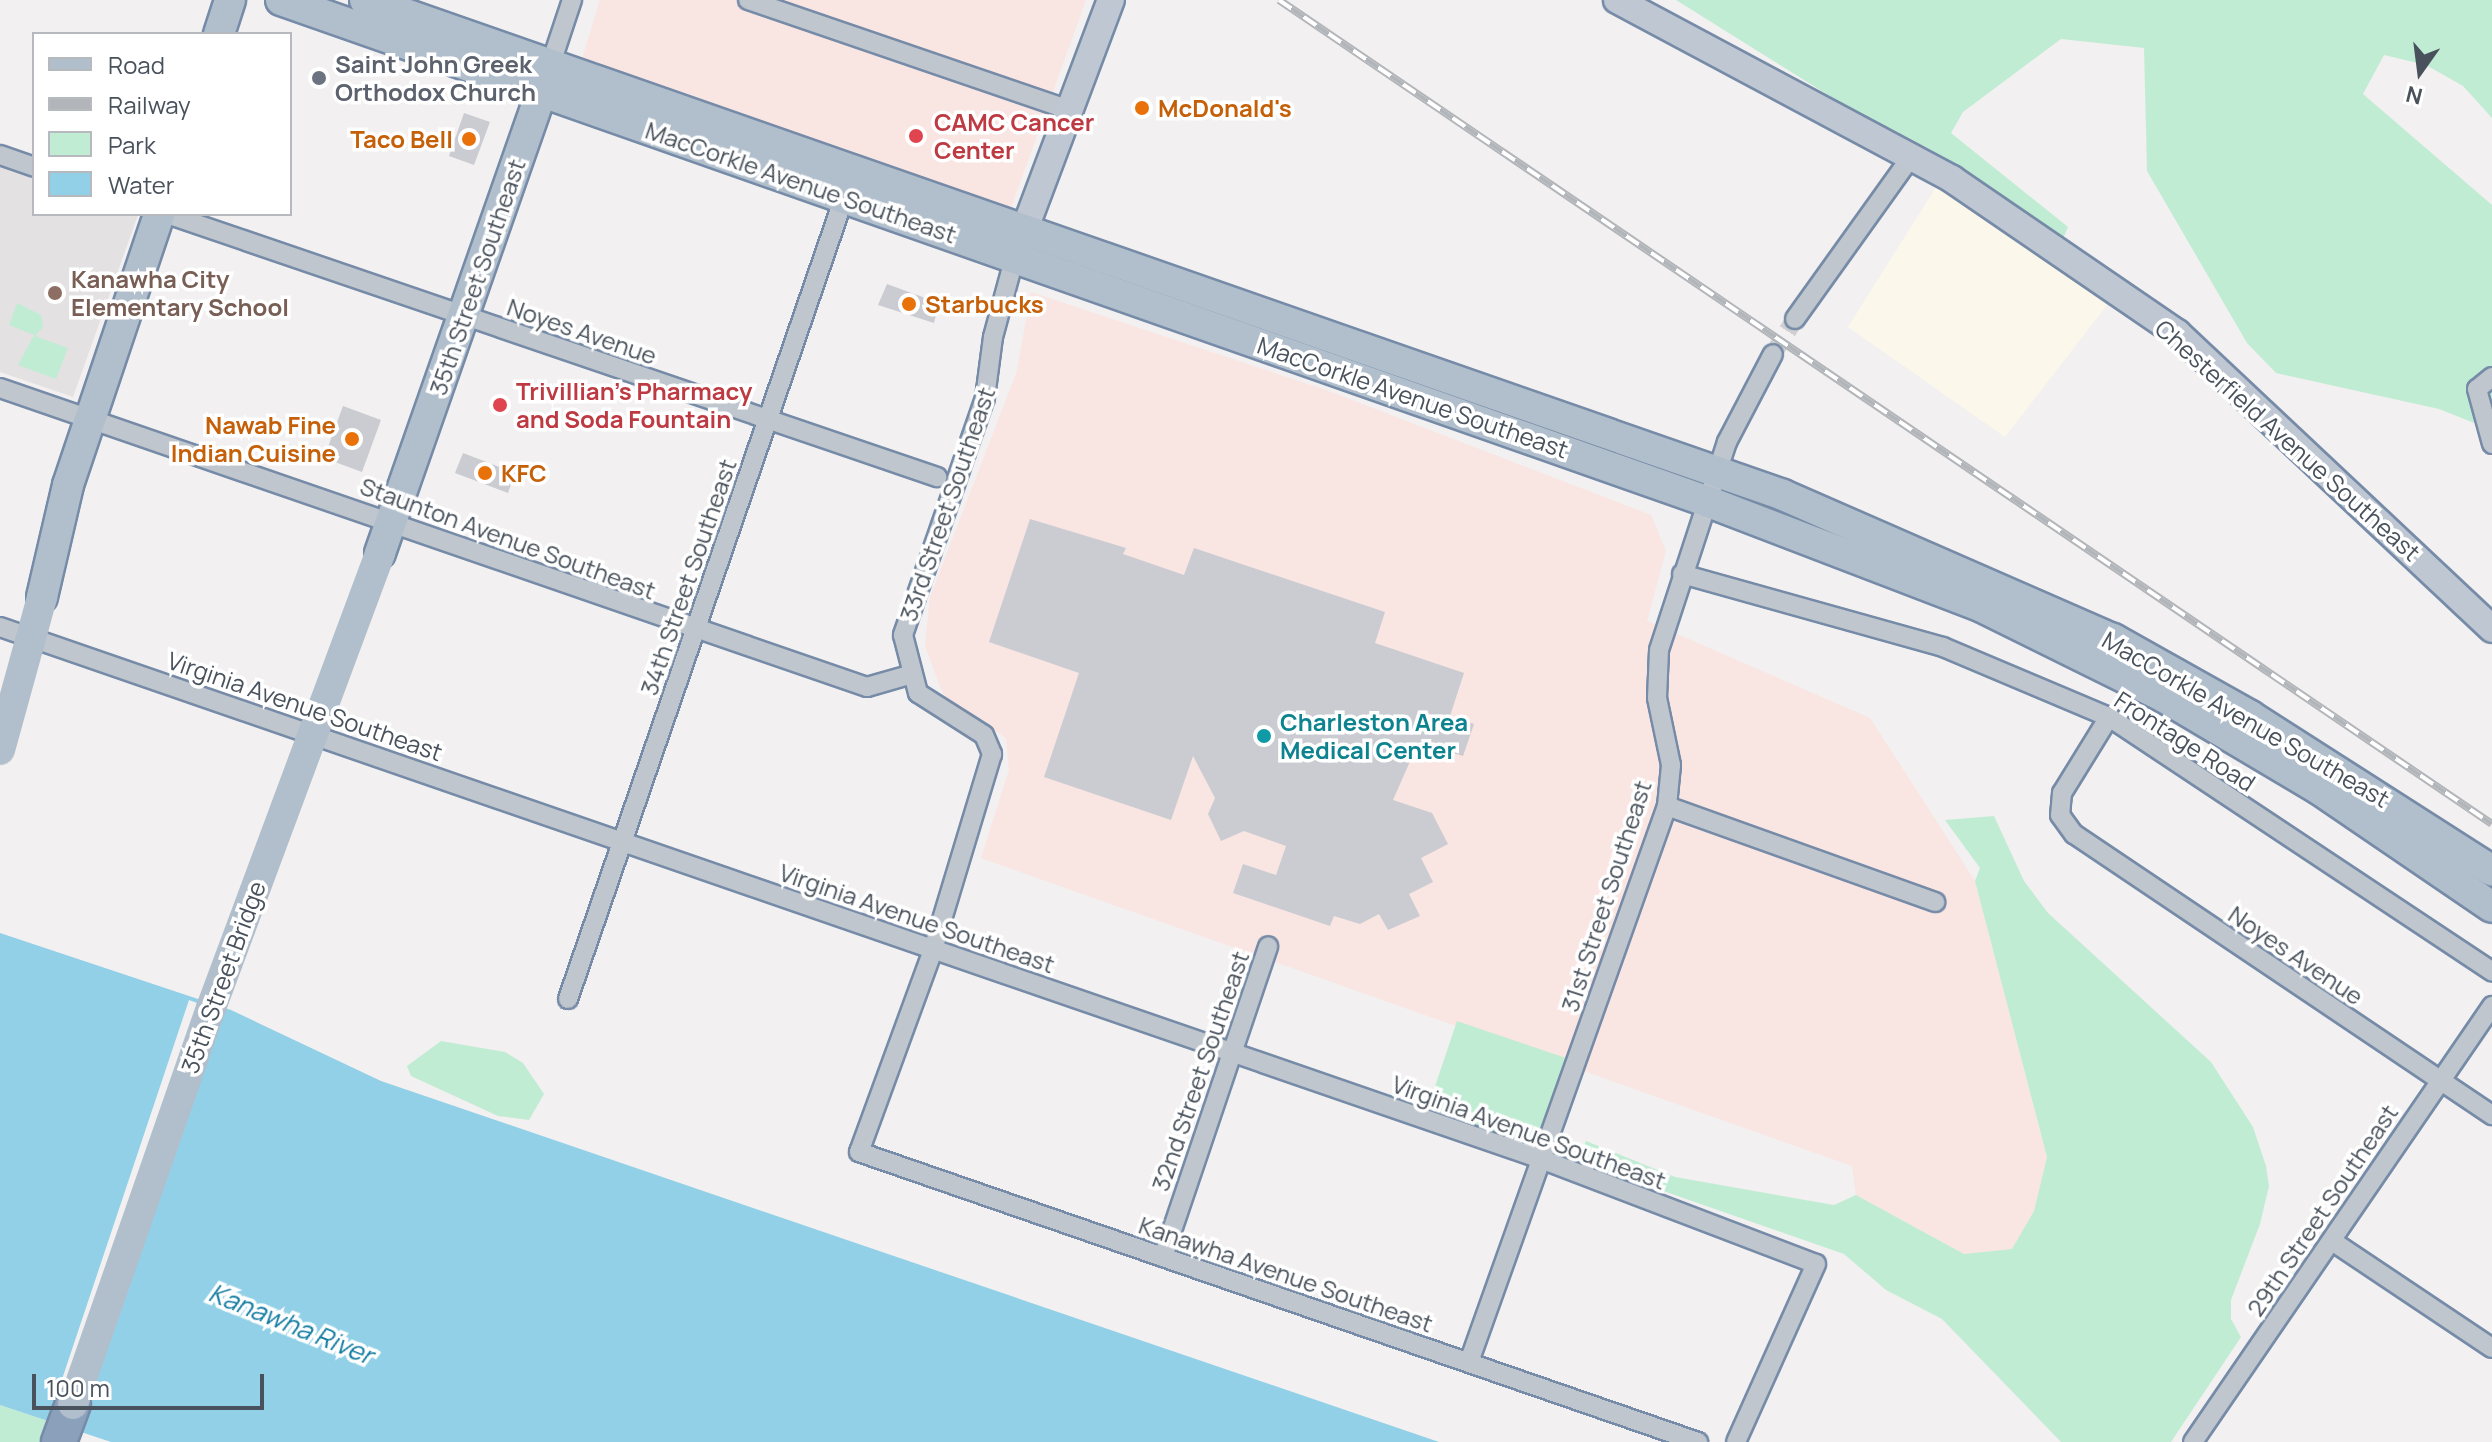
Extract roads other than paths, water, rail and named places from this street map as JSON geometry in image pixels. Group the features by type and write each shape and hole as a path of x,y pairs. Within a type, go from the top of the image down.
{"highway":[{"path":"59,1442 73,1404"}],"main road":[{"path":"203,0 211,32"},
{"path":"220,32 230,0"},
{"name":"MacCorkle Avenue Southeast","path":"281,0 546,80 1019,243 1982,607 2164,697 2319,789 2492,907"},
{"name":"MacCorkle Avenue Southeast","path":"365,0 546,80"},
{"name":"35th Street Southeast","path":"380,553 546,80"},
{"path":"0,750 42,597 68,485 158,216"},
{"name":"MacCorkle Avenue Southeast","path":"1019,243 1719,471 1923,553 2113,639 2250,716 2492,871"},
{"name":"35th Street Bridge","path":"69,1442 73,1404 211,1008 380,553"}],"street":[{"path":"748,0 1067,109"},
{"path":"1019,243 1067,109 1111,0"},
{"name":"Chesterfield Avenue Southeast","path":"1617,0 1911,157 2177,333 2492,629"},
{"name":"35th Street Southeast","path":"546,80 573,2"},
{"path":"0,155 32,166"},
{"path":"1795,319 1911,157"},
{"name":"34th Street Southeast","path":"568,999 849,183"},
{"name":"Noyes Avenue","path":"173,216 937,477"},
{"name":"33rd Street Southeast","path":"909,675 903,651 908,617 985,398 993,337 1019,243"},
{"name":"31st Street Southeast","path":"1469,1362 1667,806 1671,765 1655,676 1682,574 1727,442 1773,354"},
{"path":"2492,377 2477,389 2492,444"},
{"name":"Staunton Avenue Southeast","path":"0,388 391,521 695,631 867,687 909,675"},
{"name":"Frontage Road","path":"1682,574 1943,647 2109,717 2492,971"},
{"name":"Virginia Avenue Southeast","path":"0,627 1541,1159 1816,1264 1736,1442"},
{"path":"909,675 929,703 984,735 992,754 933,950"},
{"name":"Noyes Avenue","path":"2109,717 2062,793 2060,815 2074,834 2492,1115"},
{"path":"1667,806 1935,902"},
{"name":"32nd Street Southeast","path":"1163,1257 1268,946"},
{"name":"Kanawha Avenue Southeast","path":"933,950 859,1152 1698,1442"},
{"name":"29th Street Southeast","path":"2193,1442 2439,1079 2492,1006"},
{"path":"2332,1241 2492,1348"}],"water":[{"name":"Kanawha River","path":"0,933 231,1010 381,1081 1439,1442 111,1442 0,1405"}],"tunnel":[{"path":"1773,354 1795,319"}],"railway":[{"path":"1279,0 2492,824"}],"place":[{"name":"Saint John Greek Orthodox Church","path":"319,78"},
{"name":"McDonald's","path":"1142,108"},
{"name":"CAMC Cancer Center","path":"916,136"},
{"name":"Taco Bell","path":"469,139"},
{"name":"Kanawha City Elementary School","path":"55,293"},
{"name":"Starbucks","path":"909,304"},
{"name":"Trivillian's Pharmacy and Soda Fountain","path":"500,405"},
{"name":"Nawab Fine Indian Cuisine","path":"352,439"},
{"name":"KFC","path":"485,473"},
{"name":"Charleston Area Medical Center","path":"1264,736"}]}
